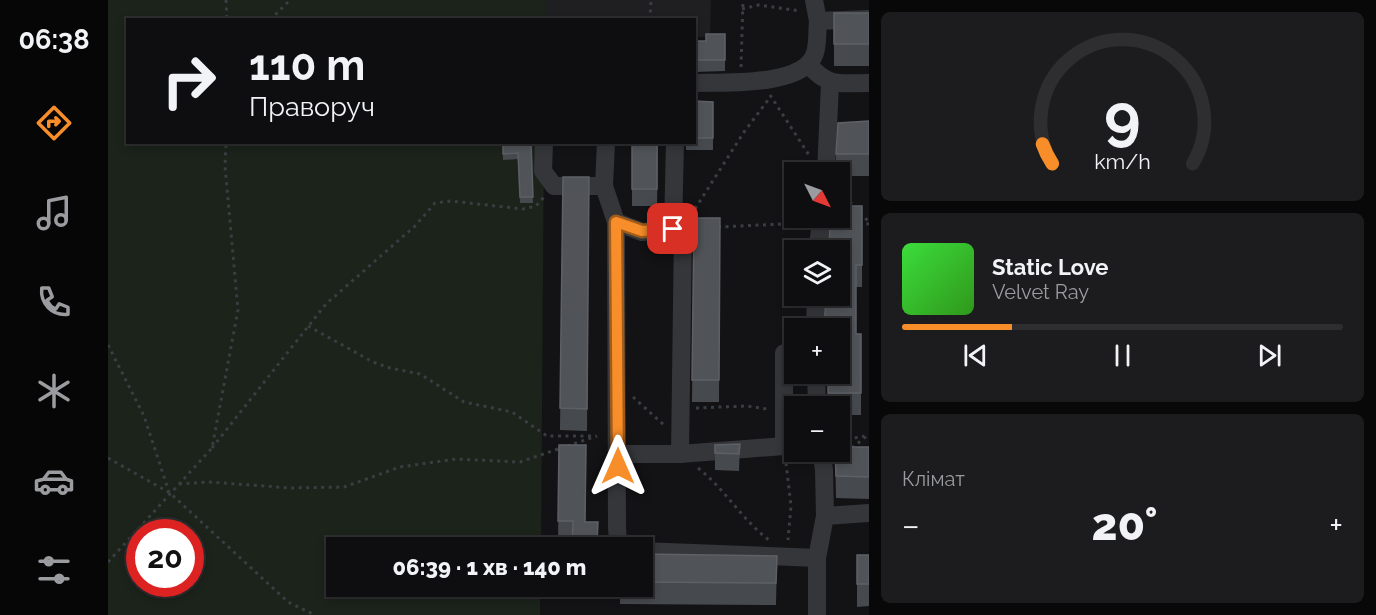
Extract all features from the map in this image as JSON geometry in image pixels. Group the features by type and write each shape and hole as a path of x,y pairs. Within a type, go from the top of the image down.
{"lane":[{"path":"696,83 760,80 786,76 809,65 815,53 816,12 869,19"},
{"path":"809,65 821,79 830,83 869,83"},
{"path":"821,162 829,134 830,83"},
{"path":"829,134 849,134"},
{"path":"544,144 543,171 554,186 604,186"},
{"path":"606,144 604,186 616,222 618,537"},
{"path":"675,144 680,447"},
{"path":"616,222 642,231 678,229"},
{"path":"619,454 680,447 784,448"},
{"path":"817,462 825,516 817,558 817,615"},
{"path":"825,516 869,513"},
{"path":"653,551 786,551 817,558"}],"path":[{"path":"226,0 226,18"},
{"path":"272,18 290,0"},
{"path":"650,18 651,0"},
{"path":"740,81 743,0"},
{"path":"741,9 766,6 816,12"},
{"path":"678,229 744,132 786,76"},
{"path":"760,80 817,162"},
{"path":"212,448 238,310 225,166 226,144"},
{"path":"108,562 212,448 326,304 415,226 435,203 452,201 523,208 536,206 554,186"},
{"path":"850,201 869,223"},
{"path":"717,227 784,223"},
{"path":"853,223 869,223"},
{"path":"308,326 373,362 390,369 420,374 464,402 512,412 548,436 618,435"},
{"path":"108,345 144,416 170,493"},
{"path":"618,382 709,476 749,523 786,551 791,506 789,462"},
{"path":"680,408 747,406 784,412"},
{"path":"850,439 867,435"},
{"path":"850,449 867,435"},
{"path":"179,484 209,482 291,488 344,487 411,466 456,459 520,462 597,436"},
{"path":"108,459 170,493 288,602 315,615"}],"shaded area":[{"path":"108,0 545,0 545,18 126,18 126,144 544,144 541,537 326,537 326,597 540,597 540,615 108,615"},
{"path":"475,0 711,0 710,37 696,37 696,18 476,18"}],"building":[{"path":"834,13 869,13 869,44 834,44"},
{"path":"706,34 725,34 725,60 696,60 696,41 706,41"},
{"path":"696,101 713,102 713,138 696,138"},
{"path":"869,121 869,154 836,154 838,123"},
{"path":"503,144 531,144 533,197 520,197 518,153 503,154"},
{"path":"632,144 657,144 657,189 632,189"},
{"path":"563,177 589,177 587,409 560,408"},
{"path":"850,206 862,206 862,265 856,265 856,334 861,334 861,393 828,393 828,384 850,384 850,318 825,318 825,306 850,306 850,240 829,240 830,228 850,228"},
{"path":"694,218 720,218 719,380 692,380"},
{"path":"740,444 739,454 715,453 715,445"},
{"path":"559,445 586,445 585,522 598,522 597,537 572,537 573,521 558,521"},
{"path":"850,447 869,447 869,477 836,476 835,462 850,462"},
{"path":"653,554 777,556 776,583 653,582"},
{"path":"857,555 869,555 869,584 857,584"}],"route":[{"path":"618,466 616,222 642,231 673,229"}]}
